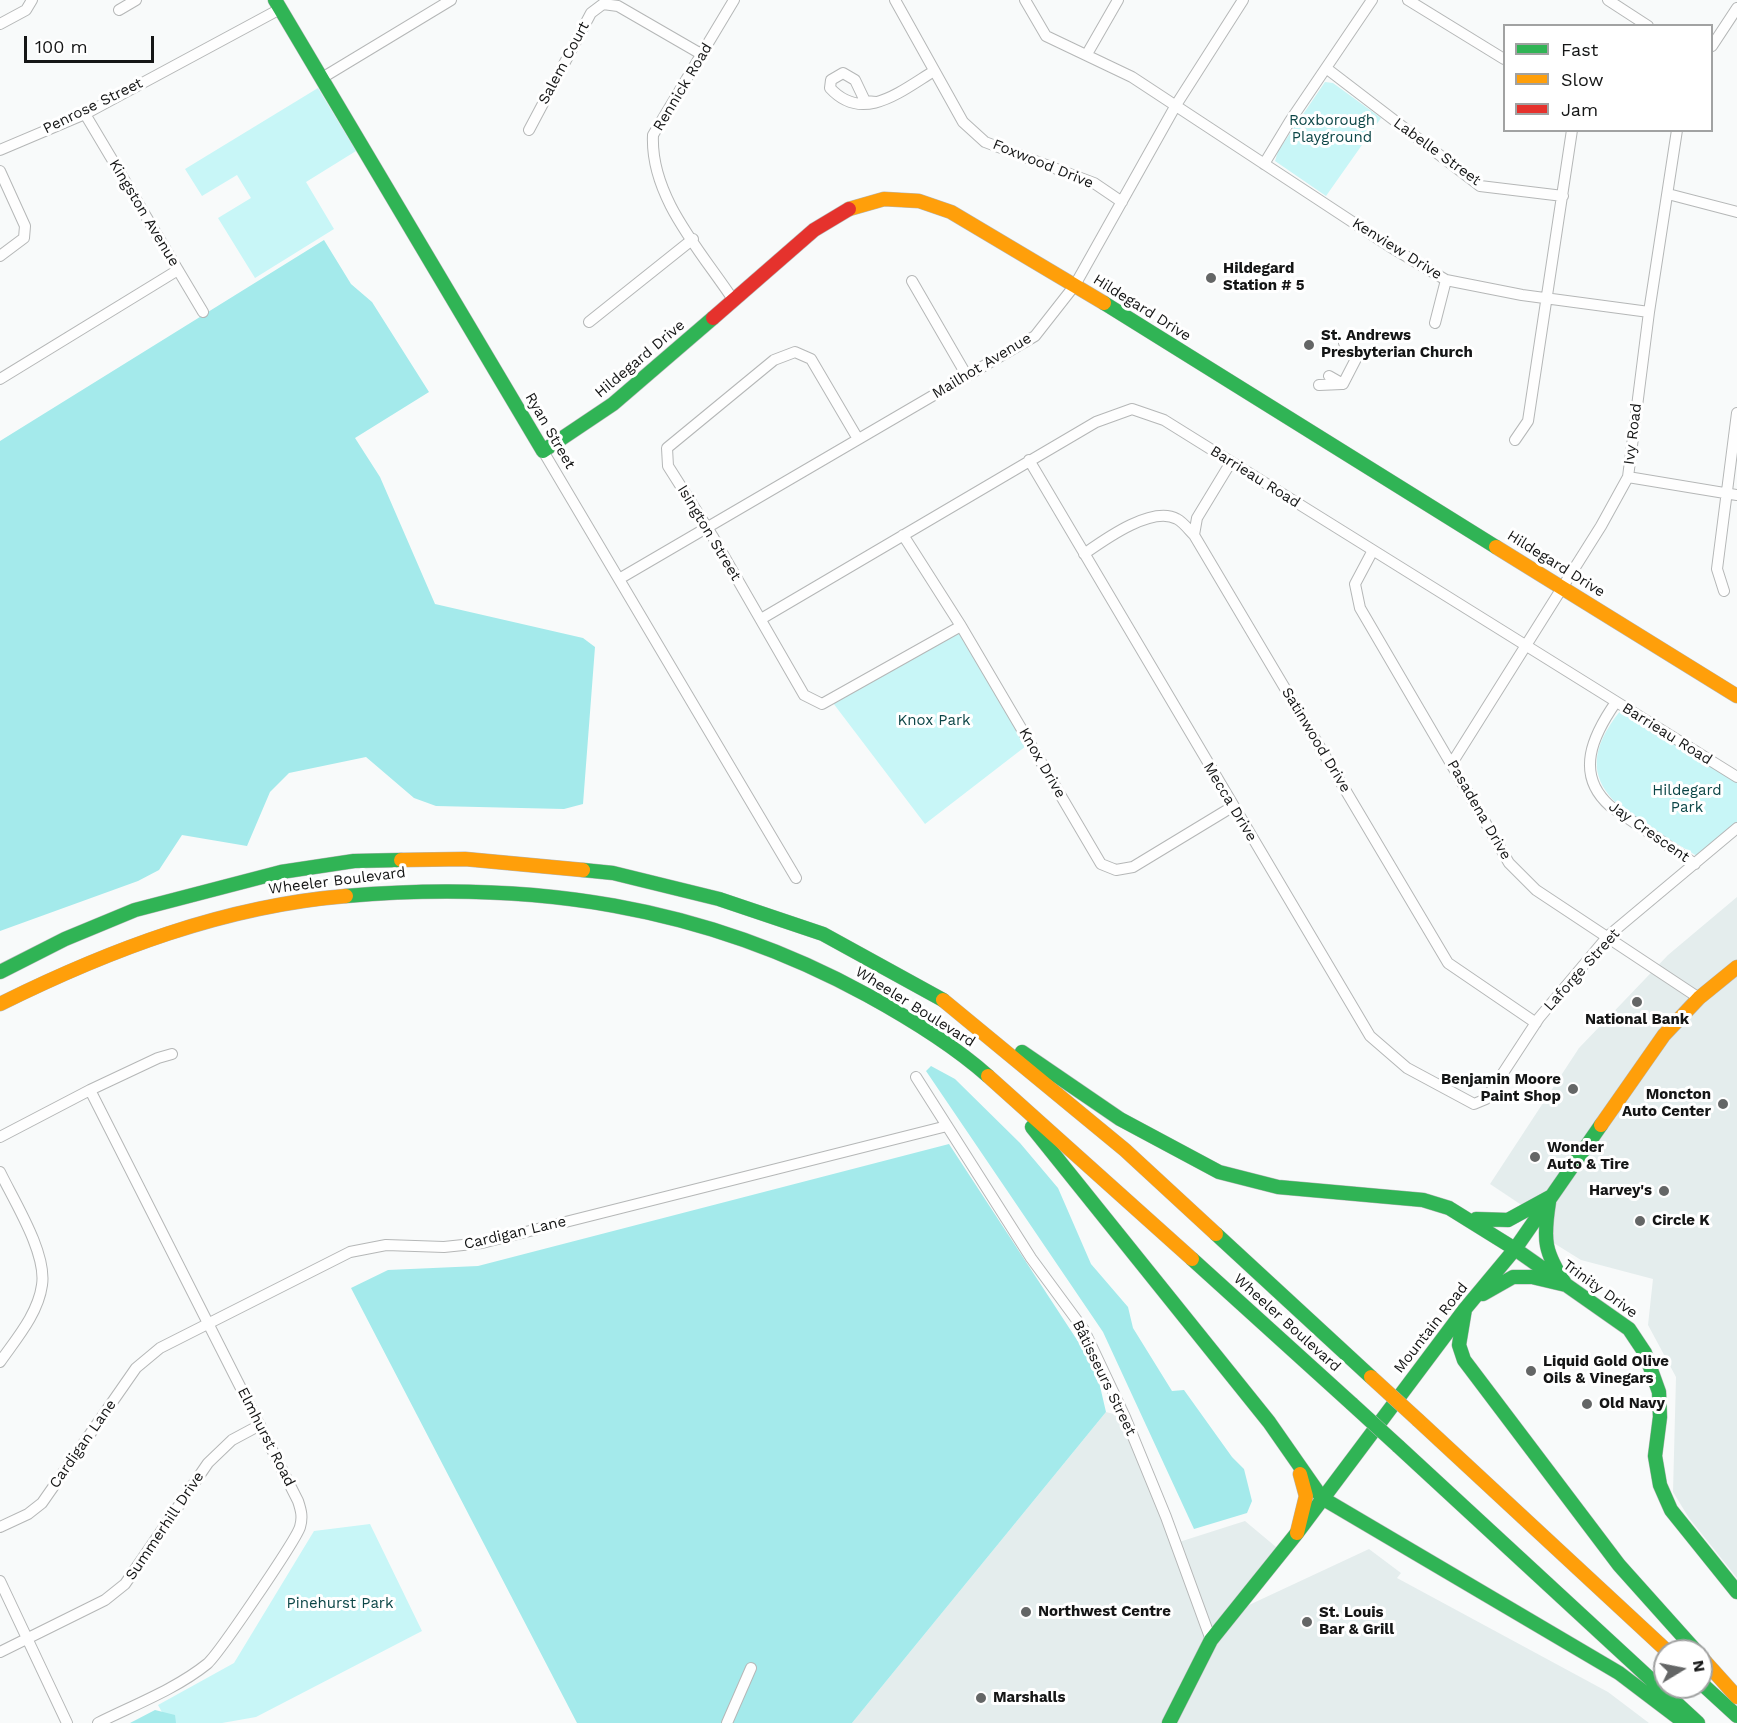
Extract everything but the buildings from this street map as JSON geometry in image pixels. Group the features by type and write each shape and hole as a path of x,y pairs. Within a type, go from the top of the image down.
{"main road":[{"name":"Ryan Street","path":"277,4 543,451"},
{"name":"Hildegard Drive","path":"543,451 613,404 814,230 854,206 884,199 919,201 951,212 1075,285 1737,696"},
{"name":"Wheeler Boulevard","path":"0,972 65,939 135,910 281,872 354,861 465,859 613,873 719,899 823,934 948,1003 1125,1150 1654,1639"},
{"name":"Wheeler Boulevard","path":"0,1004 125,947 268,905 383,890 459,888 536,892 617,905 695,923 771,948 847,982 946,1042 976,1065 1352,1404 1698,1723"},
{"name":"Mountain Road","path":"1169,1723 1195,1666 1210,1640 1297,1533 1469,1305 1515,1249 1664,1035 1699,998 1737,967"},
{"path":"948,1003 1120,1119 1219,1172 1278,1187 1423,1200 1449,1208 1463,1216 1498,1224 1514,1219 1550,1197"},
{"path":"946,1042 1034,1129 1269,1422 1322,1498 1619,1673 1685,1723"},
{"path":"1550,1197 1544,1237 1545,1255 1566,1285"},
{"name":"Trinity Drive","path":"1463,1216 1515,1249 1629,1329 1646,1353 1659,1392 1660,1417 1655,1456 1660,1485 1671,1510 1737,1592"},
{"path":"1566,1285 1532,1277 1513,1277 1469,1305 1460,1345 1464,1360 1619,1565 1685,1639"},
{"path":"1252,1403 1304,1480 1306,1503 1297,1533"},
{"path":"1713,1670 1737,1697"},
{"path":"1713,1694 1737,1716"}],"street":[{"path":"0,24 26,10 32,0"},
{"path":"119,9 136,0"},
{"path":"322,78 451,0"},
{"name":"Rennick Road","path":"734,0 654,135 652,156 662,189 734,301"},
{"name":"Foxwood Drive","path":"895,0 963,122 985,142 1094,183 1122,202"},
{"name":"Kenview Drive","path":"1025,0 1046,36 1132,77 1446,280 1548,298 1649,312"},
{"path":"1087,54 1118,0"},
{"name":"Mailhot Avenue","path":"619,579 1035,336 1075,285 1176,105 1243,0"},
{"path":"1264,164 1372,0"},
{"path":"1408,0 1503,57"},
{"path":"1608,0 1645,24"},
{"name":"Penrose Street","path":"0,150 85,114 277,4"},
{"name":"Salem Court","path":"529,130 591,13 603,4 618,6 701,54"},
{"path":"1713,44 1737,8"},
{"name":"Labelle Street","path":"1326,68 1480,186 1563,196"},
{"path":"876,102 890,98 934,71"},
{"name":"Kingston Avenue","path":"85,114 203,312"},
{"path":"1515,440 1528,421 1572,132"},
{"name":"Ivy Road","path":"1452,763 1563,587 1628,477 1649,312 1677,132"},
{"path":"0,171 25,226 24,238 0,256"},
{"path":"1668,194 1737,212"},
{"path":"589,322 693,239"},
{"path":"0,380 178,270"},
{"path":"1435,323 1446,280"},
{"path":"912,281 967,376"},
{"path":"1342,384 1359,353 1344,343"},
{"name":"Isington Street","path":"858,439 811,359 795,352 774,360 667,448 668,466 761,619 804,695 822,704 961,626"},
{"path":"1329,376 1342,384"},
{"path":"1319,385 1342,384"},
{"name":"Barrieau Road","path":"761,619 1096,422 1132,409 1164,420 1372,552 1737,777"},
{"path":"1724,591 1717,569 1732,494 1737,413"},
{"name":"Ryan Street","path":"543,451 796,878"},
{"name":"Mecca Drive","path":"1029,460 1232,807 1370,1036 1407,1068 1474,1104"},
{"path":"1194,535 1197,518 1231,462"},
{"path":"1628,477 1732,494"},
{"name":"Satinwood Drive","path":"1084,554 1120,530 1158,516 1176,519 1194,535 1448,963 1536,1023"},
{"name":"Knox Drive","path":"903,535 961,626 1101,864 1116,870 1133,867 1232,807"},
{"name":"Pasadena Drive","path":"1372,552 1355,584 1360,608 1509,863 1536,890 1699,998"},
{"name":"Jay Crescent","path":"1616,702 1594,739 1588,760 1590,776 1602,799 1610,806 1695,864"},
{"name":"Laforge Street","path":"1474,1104 1486,1099 1536,1023 1608,936 1737,828"},
{"path":"0,1137 90,1090 158,1058 172,1054"},
{"name":"Bâtisseurs Street","path":"916,1077 1031,1258 1083,1330 1125,1417 1166,1517 1210,1640"},
{"name":"Elmhurst Road","path":"90,1090 298,1501 302,1515 300,1530 209,1662 186,1678 98,1723"},
{"name":"Cardigan Lane","path":"0,1527 28,1514 42,1503 136,1368 160,1348 210,1325 311,1271 366,1247 444,1247 482,1243 947,1126"},
{"path":"0,1172 36,1243 43,1284 29,1321 0,1362"},
{"name":"Summerhill Drive","path":"0,1652 105,1600 125,1584 208,1463 232,1440 260,1425"},
{"path":"0,1581 67,1723"},
{"path":"727,1723 751,1668"}],"shaded area":[{"path":"324,240 351,284 372,302 429,392 355,438 380,477 435,604 583,638 595,647 583,804 564,809 436,806 414,798 366,757 289,773 270,792 247,846 182,835 159,870 138,881 0,931 0,441"},
{"path":"1737,897 1737,1578 1689,1518 1673,1492 1676,1377 1648,1325 1653,1279 1581,1260 1544,1237 1529,1210 1490,1184 1579,1048 1668,955"},
{"path":"931,1066 955,1079 1020,1143 1058,1188 1091,1264 1128,1307 1133,1328 1172,1391 1184,1390 1232,1457 1244,1469 1252,1501 1247,1513 1194,1529 1103,1332 926,1071"},
{"path":"949,1144 1096,1369 1106,1412 852,1723 577,1723 351,1288 388,1270 478,1266"},
{"path":"1106,1412 1125,1417 1176,1543 1245,1521 1282,1552 1234,1612 1369,1549 1401,1573 1397,1578 1608,1692 1649,1723 852,1723"},
{"path":"155,1710 175,1715 176,1723 130,1723"}],"green space":[{"name":"Roxborough Playground","path":"1325,82 1333,83 1381,118 1326,196 1275,161 1278,151"},
{"path":"318,88 356,151 306,182 334,229 255,278 218,218 251,198 237,175 202,196 185,169"},
{"name":"Knox Park","path":"961,626 1026,746 925,824 830,699"},
{"name":"Hildegard Park","path":"1621,710 1737,781 1737,823 1697,856 1630,814 1612,799 1600,781 1597,761 1603,738"},
{"name":"Pinehurst Park","path":"370,1524 422,1631 256,1717 222,1723 168,1723 158,1705 234,1663 314,1531"}],"traffic: fast":[{"path":"275,0 543,451 613,404 713,318"},
{"path":"1104,303 1496,547"},
{"path":"0,972 65,939 135,910 281,872 354,861 401,860"},
{"path":"583,870 613,873 719,899 823,934 943,1000"},
{"path":"346,896 415,892 482,892 549,897 614,906 679,920 742,939 805,964 867,995 930,1032 988,1076"},
{"path":"1022,1052 1120,1119 1219,1172 1278,1187 1423,1200 1449,1208 1515,1249"},
{"path":"1169,1723 1211,1640 1297,1533 1465,1309 1515,1249 1601,1125"},
{"path":"1032,1127 1269,1422 1322,1498 1619,1673 1685,1723"},
{"path":"1476,1219 1508,1220 1550,1197"},
{"path":"1549,1202 1546,1226 1547,1245 1553,1263 1566,1285"},
{"path":"1216,1234 1371,1377"},
{"path":"1515,1249 1629,1329 1645,1353 1659,1392 1660,1417 1655,1456 1660,1485 1671,1510 1737,1592"},
{"path":"1192,1259 1352,1404"},
{"path":"1483,1294 1513,1277 1532,1277 1566,1285"},
{"path":"1465,1309 1459,1345 1464,1360 1619,1565 1685,1639"},
{"path":"1352,1404 1398,1446"},
{"path":"1398,1446 1698,1723"},
{"path":"1713,1694 1737,1716"}],"traffic: slow":[{"path":"849,209 884,199 919,201 951,212 1104,303"},
{"path":"1496,547 1737,696"},
{"path":"401,860 465,859 583,870"},
{"path":"0,1004 125,949 212,920 301,901 346,896"},
{"path":"1601,1125 1664,1035 1699,998 1737,967"},
{"path":"943,1000 1125,1150 1216,1234"},
{"path":"988,1076 1192,1259"},
{"path":"1371,1377 1418,1420"},
{"path":"1418,1420 1654,1639"},
{"path":"1297,1533 1306,1496 1300,1474"},
{"path":"1713,1670 1737,1697"}],"traffic: jam":[{"path":"713,318 814,230 849,209"}],"place":[{"name":"Hildegard Station # 5","path":"1211,278"},
{"name":"St. Andrews Presbyterian Church","path":"1309,345"},
{"name":"National Bank","path":"1637,1002"},
{"name":"Benjamin Moore Paint Shop","path":"1573,1089"},
{"name":"Moncton Auto Center","path":"1723,1104"},
{"name":"Wonder Auto & Tire","path":"1535,1157"},
{"name":"Harvey's","path":"1664,1191"},
{"name":"Circle K","path":"1640,1221"},
{"name":"Liquid Gold Olive Oils & Vinegars","path":"1531,1371"},
{"name":"Old Navy","path":"1587,1404"},
{"name":"Northwest Centre","path":"1026,1612"},
{"name":"St. Louis Bar & Grill","path":"1307,1622"},
{"name":"Marshalls","path":"981,1698"}]}
